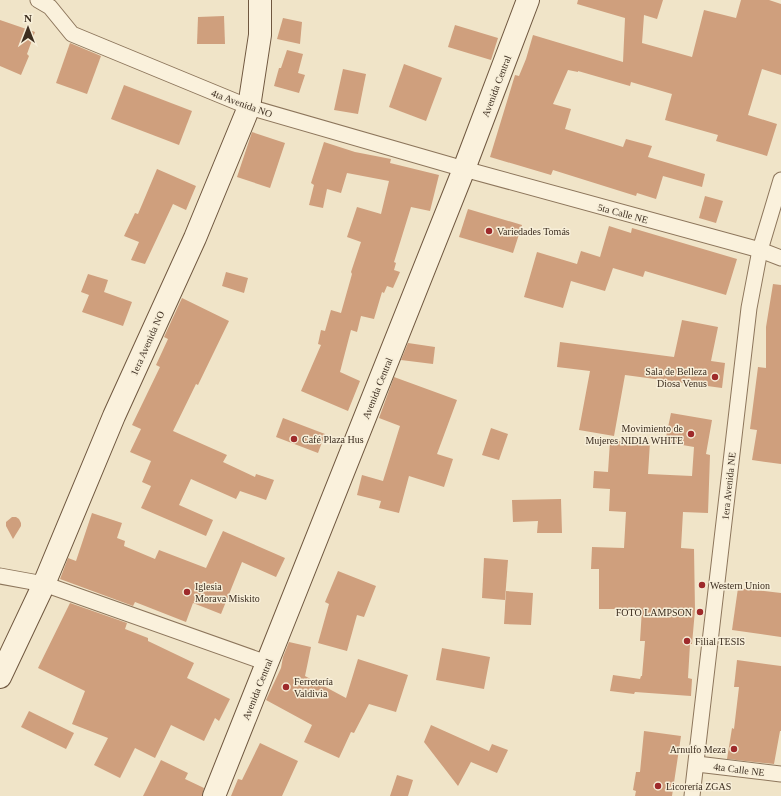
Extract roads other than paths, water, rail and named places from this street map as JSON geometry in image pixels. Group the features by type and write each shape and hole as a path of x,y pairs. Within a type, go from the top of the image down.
{"street":[{"name":"4ta Avenida NO","path":"38,0 50,7 72,34 249,108 464,170"},
{"name":"1era Avenida NO","path":"0,677 44,584 114,416 195,238 249,108 260,35 260,0"},
{"name":"Avenida Central","path":"214,796 464,170 528,0"},
{"name":"5ta Calle NE","path":"464,170 760,250 781,258"},
{"name":"1era Avenida NE","path":"692,796 697,764 749,308 760,250 781,180"},
{"path":"0,576 44,584 268,663"},
{"name":"4ta Calle NE","path":"697,764 781,774"}],"place":[{"name":"Variedades Tomás","path":"489,231"},
{"name":"Sala de Belleza Diosa Venus","path":"715,377"},
{"name":"Movimiento de Mujeres NIDIA WHITE","path":"691,434"},
{"name":"Café Plaza Hus","path":"294,439"},
{"name":"Western Union","path":"702,585"},
{"name":"Iglesia Morava Miskito","path":"187,592"},
{"name":"FOTO LAMPSON","path":"700,612"},
{"name":"Filial TESIS","path":"687,641"},
{"name":"Ferretería Valdivia","path":"286,687"},
{"name":"Arnulfo Meza","path":"734,749"},
{"name":"Licorería ZGAS","path":"658,786"}]}
